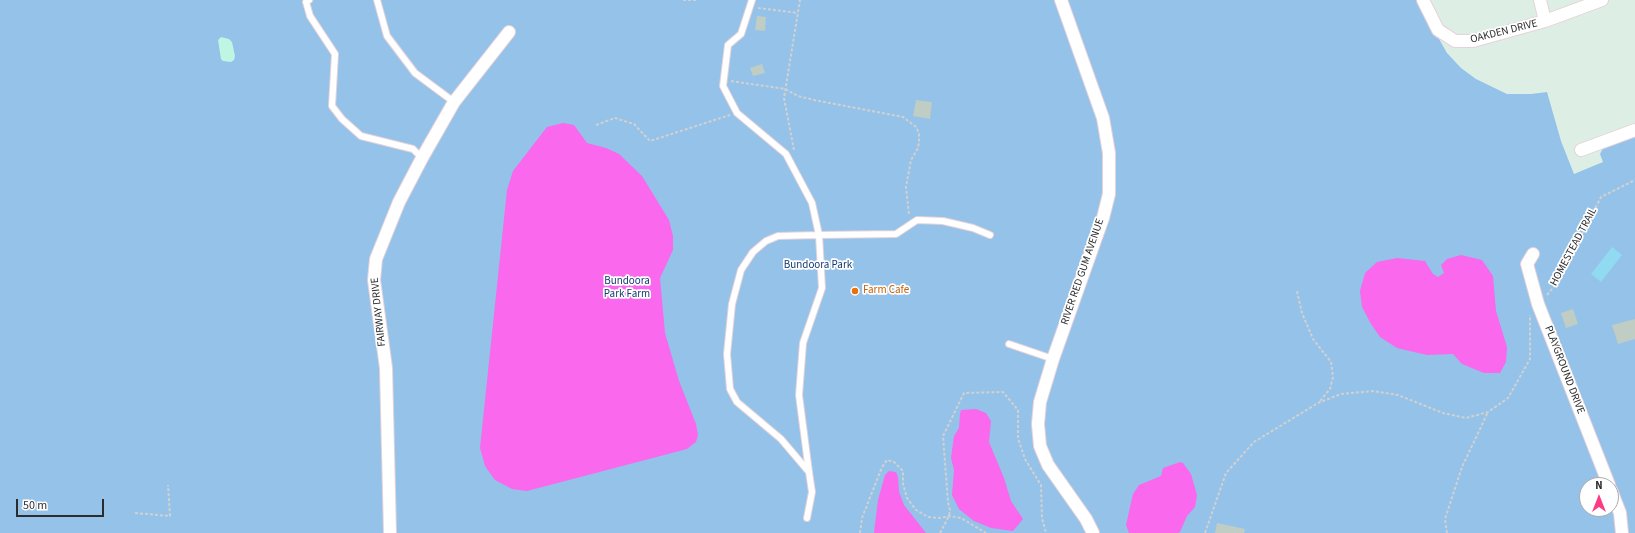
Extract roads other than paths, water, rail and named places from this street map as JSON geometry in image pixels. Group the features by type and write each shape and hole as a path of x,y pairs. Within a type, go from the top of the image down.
{"street":[{"name":"RIVER RED GUM AVENUE","path":"1061,0 1103,118 1109,153 1109,194 1103,218 1053,358 1040,402 1038,424 1040,446 1048,465 1086,519 1093,533"},
{"name":"OAKDEN DRIVE","path":"1423,0 1438,30 1455,41 1473,41 1545,21 1602,0"},
{"path":"1540,0 1545,21"},
{"name":"FAIRWAY DRIVE","path":"390,533 386,368 374,280 376,259 399,202 454,102 509,32"},
{"path":"1581,150 1635,130"},
{"name":"PLAYGROUND DRIVE","path":"1534,254 1527,264 1538,304 1606,477"},
{"path":"1619,510 1622,533"}],"lane":[{"path":"309,0 306,2 310,16 335,54 332,106 342,119 361,136 413,149 422,158"},
{"path":"377,0 387,36 415,73 454,102"},
{"path":"752,0 741,34 728,45 723,86 737,113 786,154 812,204 819,235 822,288 803,343 799,395 812,492 806,518"},
{"path":"809,472 781,439 737,402 730,389 726,354 732,304 741,270 753,252 766,241 778,236 896,234 917,220 942,221 973,228 990,235"},
{"path":"1009,344 1053,358"}],"place":[{"name":"Farm Cafe","path":"855,291"}],"park label":[{"name":"Bundoora Park","path":"818,266"},
{"name":"Bundoora Park Farm","path":"627,288"}]}
